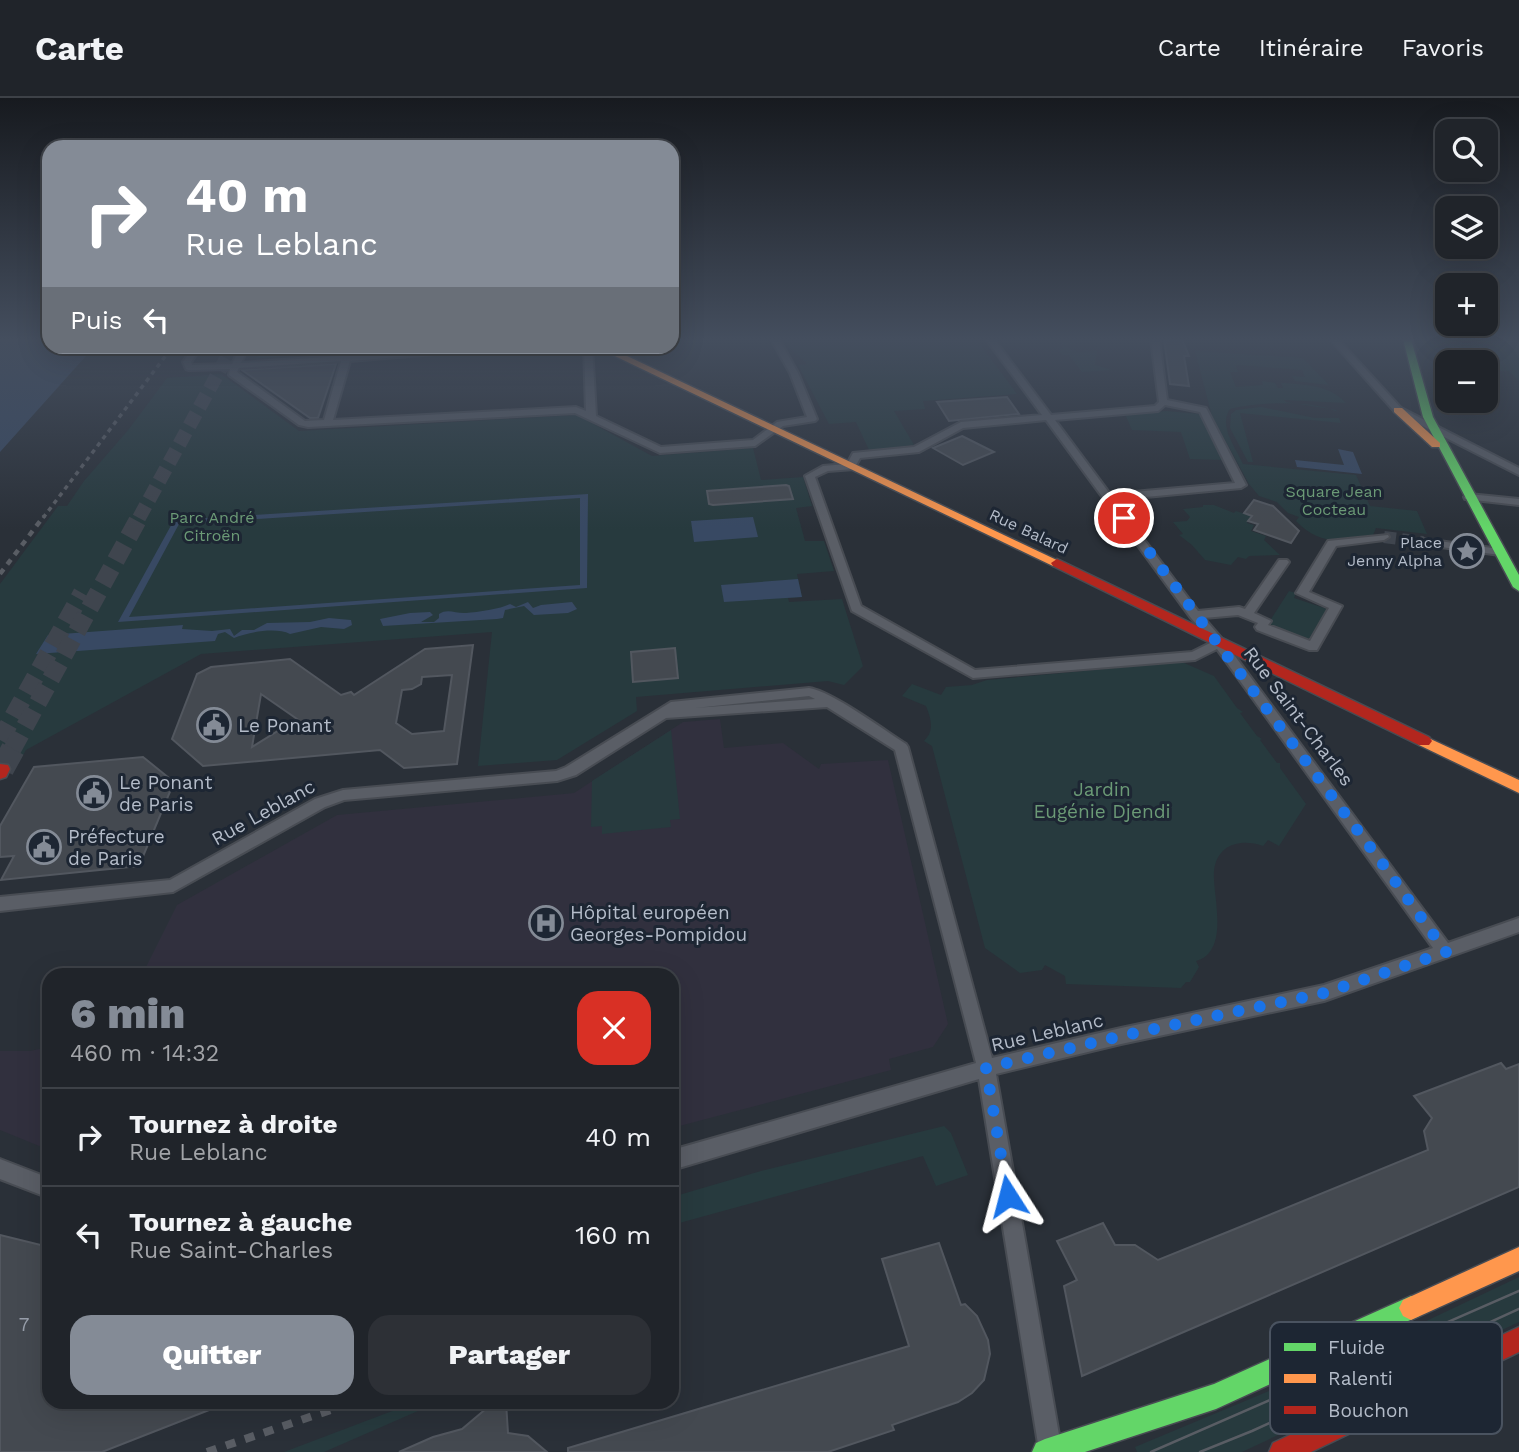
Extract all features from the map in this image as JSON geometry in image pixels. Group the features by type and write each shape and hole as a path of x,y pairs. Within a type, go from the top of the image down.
{"street":[{"path":"273,402 308,425 576,410 660,450 755,443 780,424 812,419 805,402"},
{"path":"328,422 334,402"},
{"path":"590,402 590,416"},
{"name":"Rue Balard","path":"716,402 1519,787"},
{"name":"Rue Saint-Charles","path":"1038,402 1446,952"},
{"path":"1163,402 1158,408 961,425 916,450 856,456 851,467 826,468 810,476 856,608 971,673 1195,656 1219,643"},
{"path":"1109,496 1241,485 1203,410 1164,402"},
{"path":"1391,402 1444,450"},
{"path":"1398,410 1409,402"},
{"path":"1423,402 1444,450 1519,587"},
{"path":"1398,410 1409,410 1519,472"},
{"path":"1444,450 1469,446"},
{"path":"1469,496 1519,502"},
{"path":"1195,615 1239,611 1265,621 1261,627 1312,647 1336,606 1302,593 1332,543 1384,537"},
{"path":"1423,542 1500,552"},
{"path":"1247,614 1283,562"},
{"name":"Rue Leblanc","path":"0,904 173,886 331,798 557,776 571,771 660,715 830,702 901,747 986,1068 1324,993 1519,925"},
{"path":"679,1158 986,1068 1050,1452 1216,1396 1270,1372"},
{"path":"0,1169 42,1185"},
{"path":"1380,1322 1519,1259"},
{"path":"1502,1347 1519,1339"},
{"path":"1282,1452 1320,1434"}],"shaded area":[{"name":"Hôpital européen Georges-Pompidou","path":"720,719 724,748 783,743 819,769 821,764 888,760 948,1024 933,1047 889,1059 891,1070 679,1126 679,968 146,968 177,905 337,815 574,793 683,722"},
{"path":"42,1048 42,1147 0,1130 0,1051"}],"green space":[{"name":"Parc André Citroën","path":"149,402 260,402 299,431 577,415 652,456 753,448 761,480 803,477 812,506 796,508 805,541 824,541 834,571 797,574 802,597 788,598 789,602 842,599 863,666 844,685 828,681 636,697 637,711 557,760 478,766 492,632 201,654 26,750 17,766 0,768 0,584 58,506 67,506 84,481"},
{"path":"818,402 923,402 925,409 894,411 914,445 869,450 856,422 829,424"},
{"name":"Square Jean Cocteau","path":"1208,402 1296,404 1268,404 1230,409 1227,430 1243,464 1356,475 1370,506 1417,511 1427,534 1376,528 1373,535 1341,540 1314,535 1296,521 1299,517 1288,513 1277,502 1259,496 1249,484 1212,416"},
{"path":"1261,407 1315,418 1339,418 1341,423 1240,413 1253,462 1248,462 1230,428 1231,414 1236,410"},
{"path":"1166,411 1200,414 1223,460 1190,459 1181,432 1132,430 1125,414"},
{"path":"1214,505 1234,513 1236,511 1252,516 1247,523 1254,525 1251,531 1266,536 1264,540 1280,555 1249,556 1246,559 1238,557 1231,565 1205,560 1179,535 1183,534 1173,522 1187,521 1190,517 1183,509"},
{"path":"1289,591 1296,593 1294,598 1327,609 1309,639 1268,624"},
{"name":"Jardin Eugénie Djendi","path":"1182,662 1214,676 1237,708 1243,712 1240,713 1262,739 1260,740 1277,763 1280,763 1280,768 1306,804 1279,846 1268,840 1263,846 1239,843 1231,845 1220,855 1214,871 1217,934 1207,955 1196,961 1199,967 1190,982 1186,982 1181,988 1066,984 1065,976 1045,965 1042,970 1020,973 985,948 932,746 924,741 931,729 929,715 926,706 902,696 912,684 941,695 946,687 972,685 987,680"},
{"path":"671,730 680,819 670,820 671,827 602,834 602,826 591,827 592,781"},
{"path":"944,1126 951,1133 968,1175 936,1186 923,1156 679,1223 679,1195 761,1171"},
{"path":"1519,1277 1519,1322 1502,1330 1502,1322 1424,1322"},
{"path":"1270,1391 1270,1434 1280,1434 1242,1452 1137,1452 1135,1447"},
{"path":"398,1409 423,1409 324,1452 284,1452"}],"water":[{"path":"0,402 45,402 0,452"},
{"path":"1338,449 1353,452 1362,474 1297,467 1295,460 1344,465"},
{"path":"588,494 587,588 118,622 174,520","holes":["580,498 580,585 129,617 179,524"]},
{"path":"753,517 758,537 694,542 691,521"},
{"path":"798,579 802,597 724,602 721,585"},
{"path":"528,602 533,608 572,602 577,609 568,613 534,615 524,606 505,610 503,618 497,619 383,626 380,619 430,612 433,615 421,622 434,622 439,618 439,614 446,611 471,613 510,604 516,607"},
{"path":"329,618 351,620 352,625 344,629 321,627 290,634 262,631 234,638 225,632 218,634 215,641 36,654 48,635 183,625 182,629 230,629 234,636 242,630 254,630 267,623 310,622"}],"building":[{"path":"288,402 323,402 318,418 310,418"},
{"path":"937,402 1011,402 1019,414 949,421"},
{"path":"962,436 994,452 963,465 933,448"},
{"path":"789,486 793,499 709,504 707,491"},
{"path":"1254,500 1273,506 1299,531 1291,543 1254,530 1258,524 1248,521 1252,516 1244,513"},
{"name":"Le Ponant","path":"473,645 457,764 404,768 380,750 203,766 172,739 197,674 211,667 290,659 341,695 351,692 354,695 425,649","holes":["452,675 444,731 412,734 396,723 402,690 421,684 422,677","261,694 297,719 252,747"]},
{"path":"675,648 678,678 633,682 631,652"},
{"name":"Le Ponant de Paris","path":"143,757 174,782 139,866 1,880 14,856 0,857 0,826 34,767"},
{"path":"1501,1063 1506,1069 1519,1064 1519,1187 1082,1376 1064,1286 1077,1280 1057,1241 1103,1223 1115,1245 1135,1245 1158,1260 1428,1150 1424,1131 1432,1118 1414,1096"},
{"path":"0,1235 42,1245 42,1409 212,1409 102,1452 0,1452"},
{"path":"939,1243 961,1305 965,1304 977,1316 988,1340 990,1354 984,1380 972,1393 958,1402 892,1425 894,1430 828,1452 568,1452 568,1448 909,1346 882,1259"},
{"path":"486,1409 506,1409 508,1433 528,1436 547,1452 399,1452 433,1437 462,1429"}],"tunnel":[{"path":"139,518 202,402"},
{"path":"12,750 140,516"},
{"path":"1384,537 1423,542"},
{"path":"0,740 82,593"},
{"path":"2,769 13,749"}],"tram line":[{"path":"1448,1322 1519,1291"},
{"path":"1491,1322 1519,1309"},
{"path":"1151,1452 1270,1400"},
{"path":"1200,1452 1270,1423"}],"railway":[{"path":"43,518 131,402"},
{"path":"0,574 44,516"},
{"path":"207,1452 333,1409"}],"traffic: fast":[{"path":"1424,402 1428,417 1519,587"},
{"path":"1380,1322 1411,1308"},
{"path":"1045,1452 1216,1396 1270,1372"}],"traffic: slow":[{"path":"717,402 1057,563"},
{"path":"1398,410 1436,445"},
{"path":"1424,741 1519,787"},
{"path":"1411,1308 1519,1259"}],"traffic: jam":[{"path":"1057,563 1424,741"},
{"path":"0,773 2,769"},
{"path":"1502,1347 1519,1339"},
{"path":"1282,1452 1320,1434"}],"place":[{"name":"Place Jenny Alpha","path":"1467,551"},
{"name":"Le Ponant","path":"214,725"},
{"name":"Le Ponant de Paris","path":"94,793"},
{"name":"Préfecture de Paris","path":"44,847"},
{"name":"Hôpital européen Georges-Pompidou","path":"546,923"}],"route":[{"path":"1008,1196 986,1068 1324,993 1446,952 1124,518"}]}
